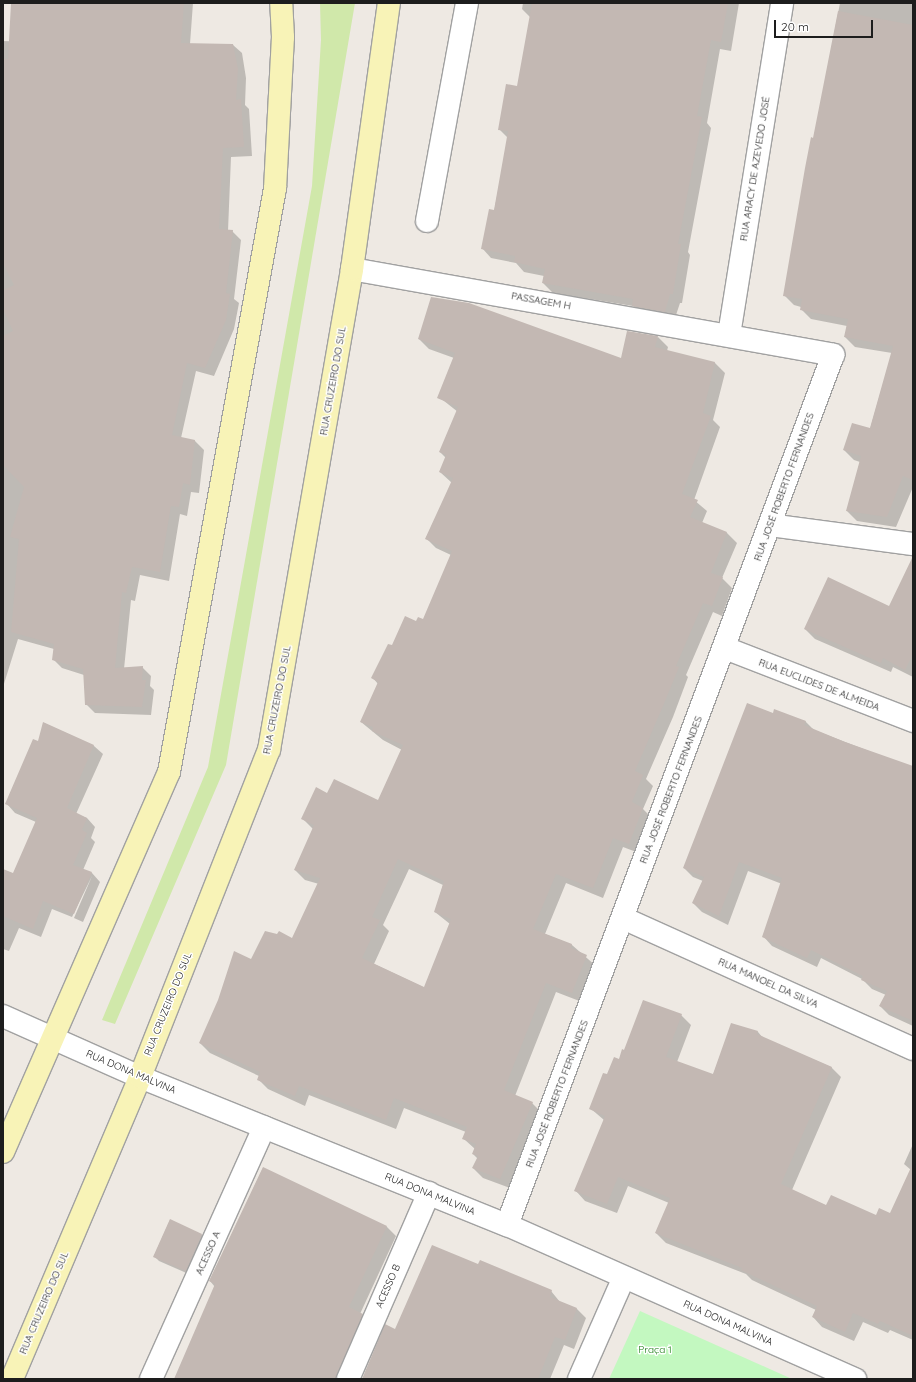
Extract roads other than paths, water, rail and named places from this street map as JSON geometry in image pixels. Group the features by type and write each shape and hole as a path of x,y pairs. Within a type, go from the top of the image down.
{"main road":[{"path":"3,1152 51,1038 169,772 275,189 283,37 281,3"},
{"name":"RUA CRUZEIRO DO SUL","path":"12,1379 140,1077 269,750 352,269 389,3"}],"street":[{"path":"427,221 467,3"},
{"name":"RUA ARACY DE AZEVEDO JOSÉ","path":"729,334 782,3"},
{"name":"PASSAGEM H","path":"352,269 729,334 833,355"},
{"name":"RUA JOSÉ ROBERTO FERNANDES","path":"507,1225 833,355"},
{"path":"770,525 913,544"},
{"name":"RUA EUCLIDES DE ALMEIDA","path":"724,648 913,721"},
{"name":"RUA MANOEL DA SILVA","path":"623,918 913,1049"},
{"name":"RUA DONA MALVINA","path":"3,1016 140,1077 507,1225 855,1379"},
{"name":"ACESSO A","path":"151,1379 264,1127"},
{"name":"ACESSO B","path":"348,1379 429,1193"},
{"path":"579,1379 624,1278"}],"park label":[{"name":"Praça 1","path":"655,1350"}]}
